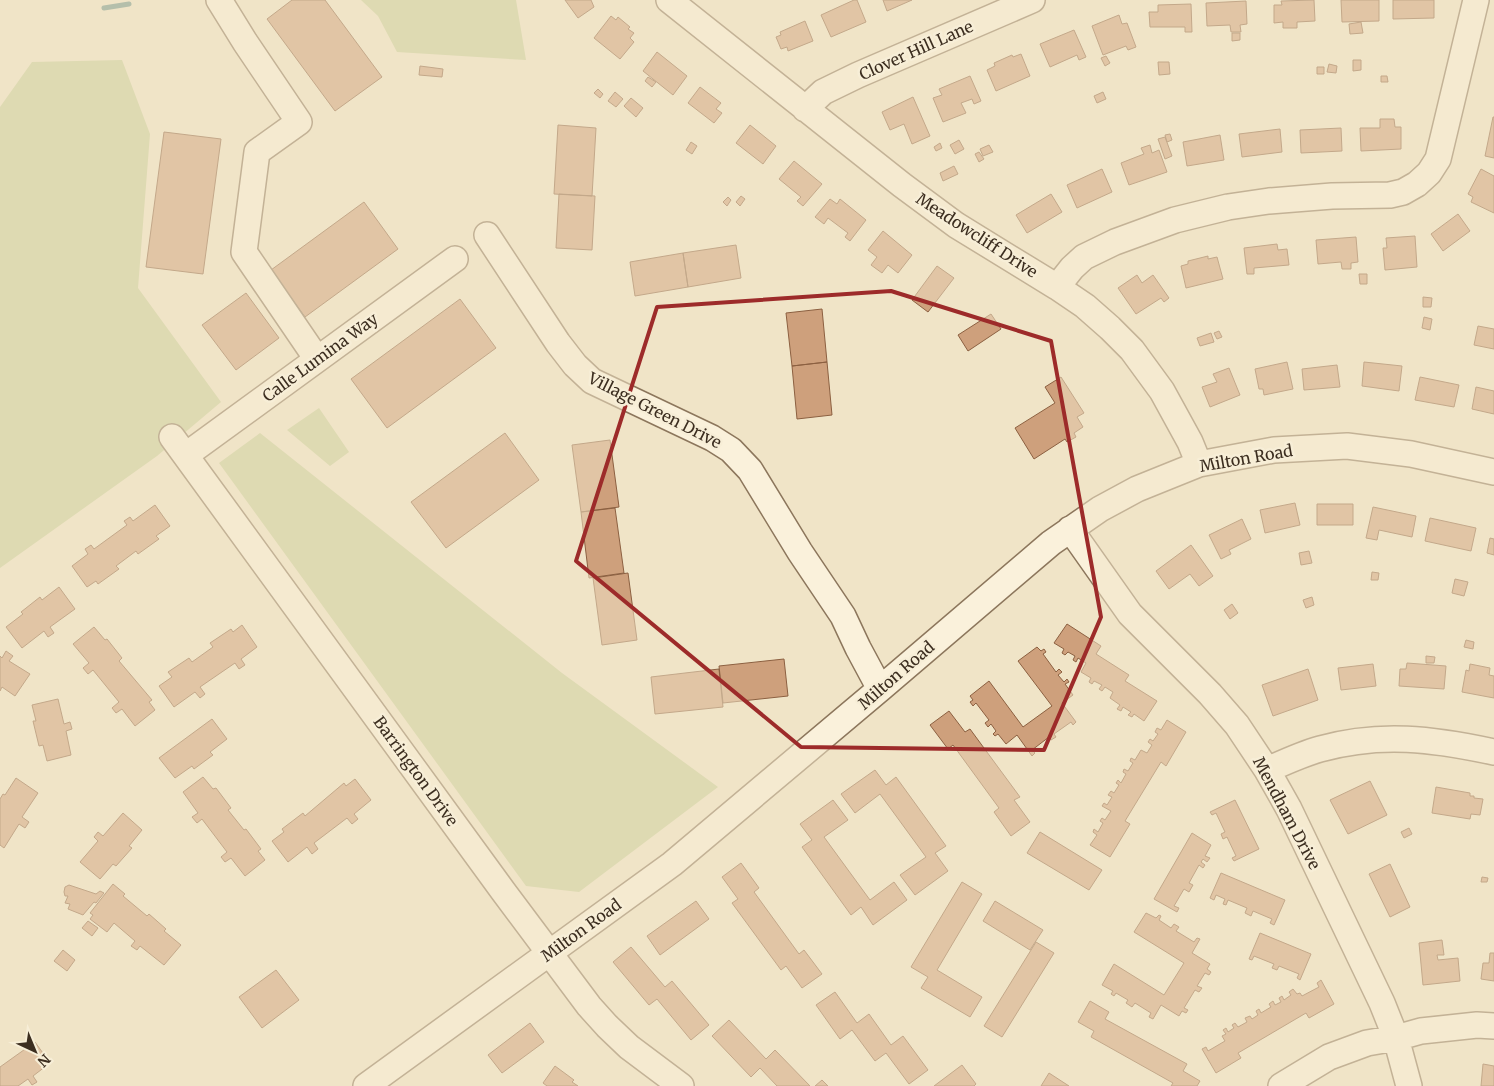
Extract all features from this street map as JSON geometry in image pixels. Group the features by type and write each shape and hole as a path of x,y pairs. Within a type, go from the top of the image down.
{"street":[{"path":"219,0 299,122 257,152 244,252 317,359"},
{"name":"Meadowcliff Drive","path":"669,0 902,185 956,225 1057,286 1085,306 1132,350 1162,391 1190,442 1199,464"},
{"name":"Clover Hill Lane","path":"806,109 823,92 858,75 1032,0"},
{"path":"1057,286 1084,257 1115,242 1175,220 1228,207 1269,201 1332,196 1390,195 1403,192 1417,184 1429,173 1438,159 1476,0"},
{"name":"Village Green Drive","path":"487,235 558,343 575,365 592,381 712,438 731,450 750,470 800,552 843,616 880,689"},
{"name":"Calle Lumina Way","path":"179,446 317,359 455,259"},
{"name":"Barrington Drive","path":"179,446 589,1006 629,1047 681,1086"},
{"name":"Milton Road","path":"366,1086 672,864 1029,561 1070,529 1137,488 1199,464 1274,450 1347,446 1410,454 1494,472"},
{"name":"Mendham Drive","path":"1070,529 1130,614 1210,694 1237,725 1267,770 1297,827 1382,1003 1396,1038 1409,1086"},
{"path":"1267,770 1320,749 1380,738 1438,741 1494,752"},
{"path":"1281,1086 1329,1057 1367,1043 1430,1030 1477,1024 1494,1026"}],"highlighted area":[{"path":"891,291 1051,341 1101,617 1044,750 801,747 576,561 657,307"}],"green space":[{"path":"361,0 516,0 526,60 397,52 378,16"},
{"path":"122,60 150,134 138,288 221,402 157,456 0,568 0,107 32,62"},
{"path":"319,408 349,452 330,466 287,430"},
{"path":"260,433 562,673 718,787 579,892 526,886 219,463"}],"building":[{"path":"292,0 325,0 382,77 335,111 267,19"},
{"path":"565,0 591,0 594,7 578,18"},
{"path":"857,0 866,22 831,37 821,15"},
{"path":"883,0 912,0 887,11"},
{"path":"1314,0 1315,21 1297,22 1297,28 1283,28 1283,22 1274,23 1274,5 1282,5 1281,1"},
{"path":"1341,0 1379,0 1379,21 1342,22"},
{"path":"1393,0 1434,0 1434,18 1393,19"},
{"path":"1246,1 1247,24 1240,25 1241,32 1231,32 1230,25 1207,26 1206,3"},
{"path":"1191,4 1192,32 1185,32 1185,27 1150,27 1149,12 1158,12 1158,5"},
{"path":"1119,15 1122,24 1127,23 1136,47 1128,50 1126,46 1103,55 1092,26"},
{"path":"611,16 616,20 618,17 634,33 630,38 634,42 620,59 594,38"},
{"path":"805,21 813,41 788,51 787,47 781,49 776,37 781,35 780,32"},
{"path":"1361,22 1363,33 1350,34 1349,24"},
{"path":"1074,30 1086,57 1079,60 1077,55 1050,67 1040,44"},
{"path":"1232,33 1240,33 1240,40 1232,41"},
{"path":"657,52 687,76 673,95 643,71"},
{"path":"1021,54 1030,76 996,91 987,70 995,66 994,63 1012,55 1013,57"},
{"path":"1106,56 1110,63 1105,66 1101,58"},
{"path":"1353,60 1361,60 1361,70 1353,71"},
{"path":"1158,62 1169,62 1170,74 1159,75"},
{"path":"1329,64 1337,66 1336,73 1327,72"},
{"path":"420,66 443,69 442,77 419,75"},
{"path":"1317,67 1324,67 1324,74 1317,74"},
{"path":"970,76 981,101 974,104 972,99 961,103 966,113 943,122 933,98 942,95 939,89"},
{"path":"1381,76 1387,76 1388,82 1381,82"},
{"path":"648,77 656,82 652,87 645,81"},
{"path":"700,87 721,103 716,109 722,113 714,123 688,103"},
{"path":"598,89 603,94 600,98 594,93"},
{"path":"615,92 623,99 616,107 608,101"},
{"path":"1103,92 1106,99 1097,103 1094,96"},
{"path":"913,97 930,136 912,144 904,124 890,130 882,112"},
{"path":"631,98 643,108 636,117 624,106"},
{"path":"1494,117 1494,158 1485,156"},
{"path":"1380,119 1394,119 1395,127 1401,127 1401,149 1361,151 1360,128 1380,128"},
{"path":"558,125 596,128 592,196 554,194"},
{"path":"750,125 776,146 763,164 736,143"},
{"path":"1341,128 1342,151 1301,153 1300,130"},
{"path":"1280,129 1282,152 1242,157 1239,134"},
{"path":"164,132 221,139 203,274 146,267"},
{"path":"1170,134 1172,140 1167,142 1165,135"},
{"path":"1220,135 1224,160 1187,166 1183,142"},
{"path":"1165,137 1172,156 1165,159 1158,139"},
{"path":"959,140 964,149 955,154 950,145"},
{"path":"691,142 697,146 692,154 686,150"},
{"path":"940,143 942,148 936,151 934,147"},
{"path":"989,145 993,152 983,156 980,149"},
{"path":"1150,145 1152,153 1159,150 1167,172 1129,185 1121,163 1144,154 1141,148"},
{"path":"979,152 984,159 979,162 975,154"},
{"path":"794,161 822,184 803,206 797,201 801,197 779,179"},
{"path":"954,166 958,174 943,181 940,173"},
{"path":"1102,169 1112,192 1077,208 1067,185"},
{"path":"1481,169 1494,176 1494,213 1471,202 1473,197 1468,194"},
{"path":"559,194 595,196 592,250 556,248"},
{"path":"1051,194 1062,212 1027,233 1016,215"},
{"path":"741,196 745,199 740,206 736,202"},
{"path":"728,197 731,200 727,206 723,202"},
{"path":"830,199 837,204 840,199 866,220 850,241 845,237 848,233 828,218 824,224 815,217"},
{"path":"364,202 398,249 305,317 271,270"},
{"path":"1458,214 1470,231 1443,251 1431,234"},
{"path":"883,231 912,255 898,273 888,265 882,273 871,265 877,257 868,250"},
{"path":"1415,236 1417,267 1385,270 1383,248 1387,248 1386,238"},
{"path":"1356,237 1358,262 1351,263 1351,269 1342,269 1341,262 1318,264 1316,240"},
{"path":"1277,244 1278,250 1287,249 1289,265 1254,268 1254,274 1247,274 1244,248"},
{"path":"736,245 741,278 688,287 683,253"},
{"path":"683,253 688,287 635,296 630,262"},
{"path":"1208,256 1208,259 1217,257 1223,279 1186,288 1181,266 1188,264 1188,261"},
{"path":"937,266 954,278 928,312 912,300"},
{"path":"1359,274 1367,274 1367,284 1360,284"},
{"path":"1137,275 1142,283 1153,275 1169,298 1164,302 1161,298 1136,314 1118,288"},
{"path":"246,293 279,338 236,370 202,325"},
{"path":"1423,297 1432,298 1431,307 1423,307"},
{"path":"460,299 496,348 387,428 351,379"},
{"path":"822,309 827,362 792,366 786,313"},
{"path":"991,314 1001,329 968,351 958,335"},
{"path":"1424,317 1432,319 1430,330 1422,328"},
{"path":"1478,326 1494,329 1494,349 1474,345"},
{"path":"1219,331 1222,337 1217,339 1214,333"},
{"path":"1211,333 1214,342 1200,346 1197,338"},
{"path":"827,362 832,415 797,419 792,366"},
{"path":"1287,362 1293,389 1264,395 1263,389 1259,389 1255,369"},
{"path":"1364,362 1402,366 1399,391 1362,386"},
{"path":"1337,365 1340,387 1304,390 1302,369"},
{"path":"1229,368 1240,395 1210,407 1202,387 1217,382 1213,374"},
{"path":"1061,377 1084,413 1077,417 1083,427 1074,433 1076,437 1067,442 1065,439 1034,459 1015,428 1055,403 1045,387"},
{"path":"1420,377 1459,385 1454,407 1415,400"},
{"path":"1476,387 1494,391 1494,414 1472,409"},
{"path":"505,433 539,480 446,548 411,502"},
{"path":"610,440 619,507 581,512 572,445"},
{"path":"1295,503 1300,525 1265,533 1260,510"},
{"path":"1317,504 1353,504 1353,525 1317,525"},
{"path":"155,505 170,526 156,536 159,539 138,554 136,551 116,566 119,569 98,584 96,581 87,587 72,566 88,554 85,549 91,545 94,549 127,525 124,521 130,517 133,521"},
{"path":"1373,507 1416,516 1412,537 1379,530 1377,540 1366,538"},
{"path":"615,508 624,573 589,578 581,512"},
{"path":"1430,518 1476,528 1471,551 1425,541"},
{"path":"1242,519 1251,539 1229,550 1231,554 1221,559 1209,535"},
{"path":"1490,538 1494,539 1494,555 1487,553"},
{"path":"1191,545 1213,576 1199,586 1190,574 1169,589 1156,571"},
{"path":"1309,551 1312,563 1301,565 1299,553"},
{"path":"1372,572 1379,573 1378,580 1371,580"},
{"path":"628,573 637,640 602,645 593,578"},
{"path":"1455,579 1468,582 1464,596 1452,593"},
{"path":"59,587 75,609 50,627 54,633 48,637 44,631 22,648 6,627 40,597 42,600"},
{"path":"1312,597 1314,605 1306,608 1303,600"},
{"path":"1232,604 1238,613 1230,619 1224,610"},
{"path":"1067,624 1101,646 1096,654 1129,675 1125,681 1157,701 1144,721 1134,714 1132,717 1128,715 1131,712 1123,707 1121,711 1117,709 1120,705 1110,698 1113,692 1105,687 1102,691 1099,689 1102,685 1094,681 1092,684 1089,682 1091,678 1081,672 1086,663 1078,658 1076,662 1073,660 1075,656 1068,652 1065,655 1062,653 1064,649 1054,643"},
{"path":"242,625 257,647 241,659 245,665 239,669 235,663 200,687 205,694 200,698 195,692 174,707 159,686 172,677 168,672 189,658 192,662 213,647 210,643 231,629 233,632"},
{"path":"94,627 105,640 107,639 122,658 119,661 152,700 149,702 155,710 135,726 122,709 116,713 112,708 119,702 93,670 88,674 83,668 89,663 73,644"},
{"path":"1466,640 1474,642 1473,649 1464,647"},
{"path":"1037,647 1041,651 1044,649 1046,652 1043,654 1056,672 1059,669 1062,672 1058,675 1064,682 1067,679 1069,682 1065,684 1073,695 1062,703 1076,722 1073,725 1071,722 1054,734 1056,737 1051,740 1049,737 1032,750 1035,753 1032,756 1017,735 1006,744 998,734 995,736 993,734 996,731 991,724 988,727 985,723 989,720 976,703 973,706 970,702 973,700 970,696 989,681 1023,727 1052,706 1018,661"},
{"path":"6,651 13,656 9,661 30,674 15,696 2,687 0,691 0,656 2,658"},
{"path":"1426,656 1435,657 1434,663 1426,663"},
{"path":"784,659 788,696 723,703 719,666"},
{"path":"1407,663 1446,666 1444,689 1399,686 1400,669 1406,669"},
{"path":"1373,664 1376,686 1341,690 1338,668"},
{"path":"1470,664 1490,668 1489,675 1494,676 1494,698 1462,692 1466,670 1469,671"},
{"path":"719,669 723,707 655,714 651,677"},
{"path":"1308,669 1318,700 1273,716 1262,685"},
{"path":"58,699 64,724 70,722 72,729 66,731 71,755 47,761 43,745 39,746 33,721 36,721 32,705"},
{"path":"949,711 965,732 970,729 1020,797 1014,800 1030,822 1011,836 994,812 999,808 953,745 948,749 930,725"},
{"path":"212,719 227,739 210,752 213,755 194,769 192,766 175,778 159,758"},
{"path":"1167,720 1186,732 1166,766 1161,762 1125,821 1130,824 1110,857 1090,845 1097,835 1093,832 1094,829 1098,832 1103,823 1100,821 1102,818 1105,820 1111,811 1102,806 1104,803 1107,805 1112,797 1108,795 1111,791 1114,793 1119,785 1116,783 1118,780 1121,783 1126,774 1123,772 1124,769 1128,771 1133,763 1130,761 1131,758 1135,760 1141,750 1147,753 1152,745 1148,742 1150,739 1153,741 1158,734 1155,732 1157,728 1161,730"},
{"path":"875,770 886,785 896,777 946,846 935,853 948,871 915,895 900,875 926,857 880,794 855,813 841,794"},
{"path":"203,777 213,789 216,788 231,808 228,810 261,849 258,851 265,860 245,876 231,858 225,862 221,857 227,852 202,819 197,823 192,817 198,813 183,792"},
{"path":"16,778 38,793 22,817 29,822 25,828 19,824 4,848 0,845 0,799 3,794 5,795"},
{"path":"355,779 371,800 354,814 358,819 352,824 347,818 314,843 318,849 312,854 307,847 288,862 272,841 284,832 282,829 303,813 305,816 344,783 346,786"},
{"path":"1370,781 1387,815 1348,834 1330,800"},
{"path":"1436,787 1470,793 1470,796 1474,796 1474,798 1483,799 1480,815 1471,814 1470,819 1432,813"},
{"path":"833,800 848,820 824,837 870,900 894,882 907,900 873,925 861,907 851,915 802,847 812,840 800,824"},
{"path":"1235,800 1259,849 1234,861 1232,858 1236,856 1227,837 1223,839 1221,834 1225,832 1216,813 1212,815 1210,812"},
{"path":"123,813 142,830 129,846 132,848 116,866 113,864 100,879 80,862 98,841 94,837 98,832 103,836"},
{"path":"1409,828 1412,834 1404,838 1401,832"},
{"path":"1040,832 1102,870 1089,890 1027,853"},
{"path":"1192,833 1211,845 1205,856 1210,858 1207,862 1203,859 1201,862 1205,865 1203,868 1199,865 1189,883 1193,885 1189,892 1184,889 1174,906 1179,908 1177,912 1154,899"},
{"path":"741,863 759,888 754,892 799,954 804,950 822,974 802,988 786,966 781,970 732,903 738,899 722,877"},
{"path":"1390,864 1410,907 1390,917 1369,874"},
{"path":"1221,873 1285,900 1274,925 1270,923 1272,919 1253,911 1251,916 1245,913 1247,908 1228,900 1226,905 1223,904 1225,899 1216,895 1214,900 1210,898"},
{"path":"1482,877 1488,878 1487,882 1481,882"},
{"path":"962,882 982,894 937,970 982,997 970,1017 921,988 928,977 911,967"},
{"path":"113,884 125,894 123,896 147,916 149,914 166,929 164,931 181,945 164,965 140,946 137,950 131,946 135,941 114,923 107,932 90,919 93,915 90,913"},
{"path":"69,885 96,894 100,891 104,893 83,915 68,909 70,904 65,903 68,896 65,896 65,887"},
{"path":"696,901 709,919 660,955 647,936"},
{"path":"995,901 1043,930 1030,950 983,921"},
{"path":"1146,913 1156,918 1159,915 1161,916 1159,920 1171,928 1174,924 1179,927 1176,931 1194,942 1197,938 1200,939 1192,953 1210,964 1207,969 1211,972 1209,975 1205,973 1197,986 1202,988 1199,992 1195,990 1184,1008 1188,1010 1186,1013 1182,1011 1179,1016 1161,1005 1153,1019 1149,1017 1151,1013 1135,1003 1132,1007 1126,1003 1128,1000 1116,993 1114,996 1111,994 1113,991 1102,985 1114,964 1164,995 1184,963 1134,932"},
{"path":"88,921 98,928 92,936 82,928"},
{"path":"1260,933 1311,954 1300,980 1297,978 1299,974 1279,966 1277,970 1272,968 1274,964 1254,956 1252,960 1249,959"},
{"path":"1442,940 1444,955 1437,955 1438,960 1458,958 1460,981 1423,985 1419,943"},
{"path":"1036,942 1054,953 1002,1037 984,1026"},
{"path":"631,947 665,987 672,981 709,1025 691,1040 657,999 649,1005 613,962"},
{"path":"63,950 75,960 67,971 54,961"},
{"path":"1490,953 1494,953 1494,981 1481,979 1483,963 1489,963"},
{"path":"276,970 299,1000 262,1028 239,997"},
{"path":"1321,980 1334,1004 1309,1018 1306,1013 1238,1053 1241,1058 1216,1073 1202,1049 1206,1047 1208,1051 1225,1041 1222,1036 1226,1034 1223,1030 1226,1028 1228,1032 1234,1028 1232,1025 1235,1023 1238,1027 1247,1022 1245,1018 1250,1016 1252,1019 1258,1015 1256,1011 1259,1009 1261,1013 1271,1007 1269,1004 1273,1001 1275,1005 1281,1002 1279,998 1282,996 1284,1000 1291,995 1289,992 1293,989 1302,996 1319,987 1317,983"},
{"path":"835,992 857,1023 869,1014 891,1045 903,1036 928,1070 909,1084 886,1053 875,1061 852,1030 840,1039 816,1005"},
{"path":"1090,1001 1109,1012 1105,1019 1187,1064 1183,1071 1200,1081 1197,1086 1171,1086 1173,1083 1091,1037 1094,1031 1078,1022"},
{"path":"729,1020 766,1059 775,1050 810,1086 777,1086 760,1068 751,1077 712,1036"},
{"path":"530,1023 544,1042 502,1073 488,1055"},
{"path":"35,1042 50,1063 33,1076 37,1082 32,1085 28,1079 18,1086 0,1086 0,1067"},
{"path":"1483,1064 1494,1066 1494,1086 1481,1086"},
{"path":"962,1065 976,1084 974,1086 934,1086"},
{"path":"555,1066 574,1080 572,1082 578,1086 547,1086 543,1083"},
{"path":"1049,1073 1069,1086 1041,1086"},
{"path":"822,1080 828,1086 815,1086"}],"waterway":[{"path":"104,8 129,4"}]}
